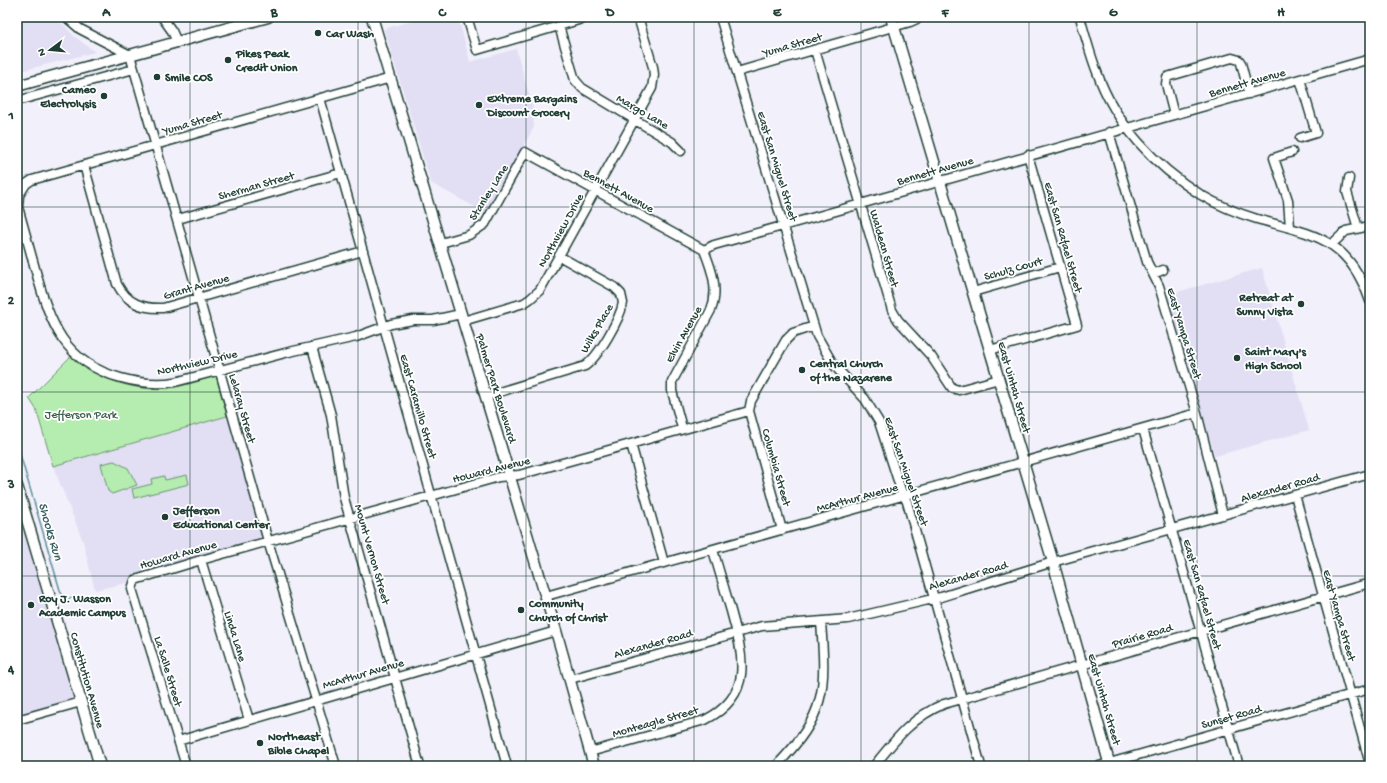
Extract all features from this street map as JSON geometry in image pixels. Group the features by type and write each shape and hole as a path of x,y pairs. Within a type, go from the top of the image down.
{"main road":[{"path":"17,86 268,17"},
{"name":"Palmer Park Boulevard","path":"372,17 546,596 594,766"},
{"name":"East Uintah Street","path":"893,22 1053,562 1109,765"},
{"name":"Constitution Avenue","path":"17,486 100,766"}],"street":[{"path":"66,17 80,29 130,55"},
{"path":"162,17 172,31 177,42"},
{"path":"467,17 477,50 588,17"},
{"name":"Northview Drive","path":"18,207 49,315 65,344 80,357 113,376 146,384 175,382 356,337 384,327 413,320 433,320 462,317 530,299 540,290 650,94 654,75 638,17"},
{"name":"East San Miguel Street","path":"720,17 820,343 833,364 864,399 879,422 904,496 981,766"},
{"name":"Yuma Street","path":"737,72 815,50 893,22 921,17"},
{"path":"1080,17 1097,73 1110,102 1126,128 1163,167 1202,195 1245,216 1312,234 1331,245 1351,264 1359,276 1370,301"},
{"name":"Margo Lane","path":"559,26 575,80 582,88 590,95 672,142 681,151"},
{"name":"Waldean Street","path":"815,50 892,310 898,320 931,356 949,385 959,390 999,379"},
{"name":"Lelaray Street","path":"130,55 178,219 268,541 336,766"},
{"path":"1174,115 1166,84 1168,77 1232,58 1239,60 1241,63 1249,94"},
{"name":"Bennett Avenue","path":"525,152 704,250 714,245 783,225 1370,59"},
{"path":"17,102 134,69"},
{"name":"Yuma Street","path":"18,207 19,195 26,184 84,165 390,78"},
{"path":"1300,79 1316,133 1300,138"},
{"name":"East Caramillo Street","path":"320,98 507,766"},
{"name":"East Yampa Street","path":"1109,132 1147,262 1158,286 1197,413 1223,516"},
{"name":"Stanley Lane","path":"441,243 469,235 485,224 525,152"},
{"path":"1290,227 1288,200 1274,158 1292,152"},
{"name":"East San Rafael Street","path":"990,350 1077,325 1028,156"},
{"name":"Grant Avenue","path":"84,165 117,284 126,298 140,306 163,308 363,251"},
{"name":"Sherman Street","path":"178,219 341,173"},
{"path":"1349,178 1347,192 1358,228"},
{"path":"1331,245 1346,231 1370,226"},
{"name":"Elvin Avenue","path":"682,428 672,392 672,382 711,310 715,297 714,285 704,250"},
{"name":"Wilks Place","path":"486,396 585,366 595,357 618,316 623,303 619,290 559,256"},
{"name":"Schulz Court","path":"973,292 1060,267"},
{"path":"1153,274 1163,270"},
{"path":"749,411 751,401 786,340 793,333 814,326"},
{"name":"Mount Vernon Street","path":"312,347 331,415 344,498 351,518 420,766"},
{"name":"Howard Avenue","path":"133,582 138,578 268,541 432,496 509,476 520,475 682,428 749,411"},
{"name":"Columbia Street","path":"749,411 782,530"},
{"name":"McArthur Avenue","path":"546,596 1197,413"},
{"name":"East San Rafael Street","path":"1144,429 1239,766"},
{"path":"631,444 664,563"},
{"name":"Alexander Road","path":"570,680 762,626 821,622 873,615 1053,562 1370,474"},
{"name":"East Yampa Street","path":"1294,495 1370,764"},
{"name":"Monteagle Street","path":"590,752 698,722 714,716 721,710 737,689 742,672 741,652 737,632 713,550"},
{"name":"Linda Lane","path":"201,560 249,720"},
{"name":"La Salle Street","path":"133,582 132,589 186,766"},
{"name":"Prairie Road","path":"874,766 905,729 918,717 934,708 962,698 1370,583"},
{"path":"776,766 810,725 820,701 824,666 821,622"},
{"name":"McArthur Avenue","path":"178,741 317,699 556,631"},
{"name":"Sunset Road","path":"1099,766 1109,765 1228,729 1370,689"},
{"path":"17,720 81,702"}],"shaded area":[{"path":"17,17 56,17 74,36 95,52 17,72"},
{"path":"425,17 458,17 470,62 516,49 533,108 534,127 486,213 431,183 384,29"},
{"name":"Saint Mary's High School","path":"1262,268 1309,430 1215,456 1167,295"},
{"name":"Jefferson Educational Center","path":"227,416 262,536 260,539 136,574 126,583 95,590 83,541 53,466"},
{"name":"Roy J. Wasson Academic Campus","path":"17,510 73,699 17,715"}],"green space":[{"name":"Jefferson Park","path":"71,356 93,372 106,378 119,383 146,388 160,389 179,386 216,375 227,416 53,466 36,409 29,398"},
{"path":"114,461 128,468 137,485 112,494 108,491 101,464"},
{"path":"187,475 189,484 134,498 132,489 152,484 151,479 164,476 165,480"}],"waterway":[{"name":"Shooks Run","path":"17,444 60,590 64,599 87,596"}],"place":[{"name":"Car Wash","path":"318,33"},
{"name":"Pikes Peak Credit Union","path":"228,60"},
{"name":"Smile COS","path":"157,77"},
{"name":"Cameo Electrolysis","path":"104,96"},
{"name":"Extreme Bargains Discount Grocery","path":"479,105"},
{"name":"Retreat at Sunny Vista","path":"1301,304"},
{"name":"Saint Mary's High School","path":"1237,358"},
{"name":"Central Church of the Nazarene","path":"802,370"},
{"name":"Jefferson Educational Center","path":"165,517"},
{"name":"Roy J. Wasson Academic Campus","path":"31,605"},
{"name":"Community Church of Christ","path":"521,610"},
{"name":"Northeast Bible Chapel","path":"260,743"}]}
